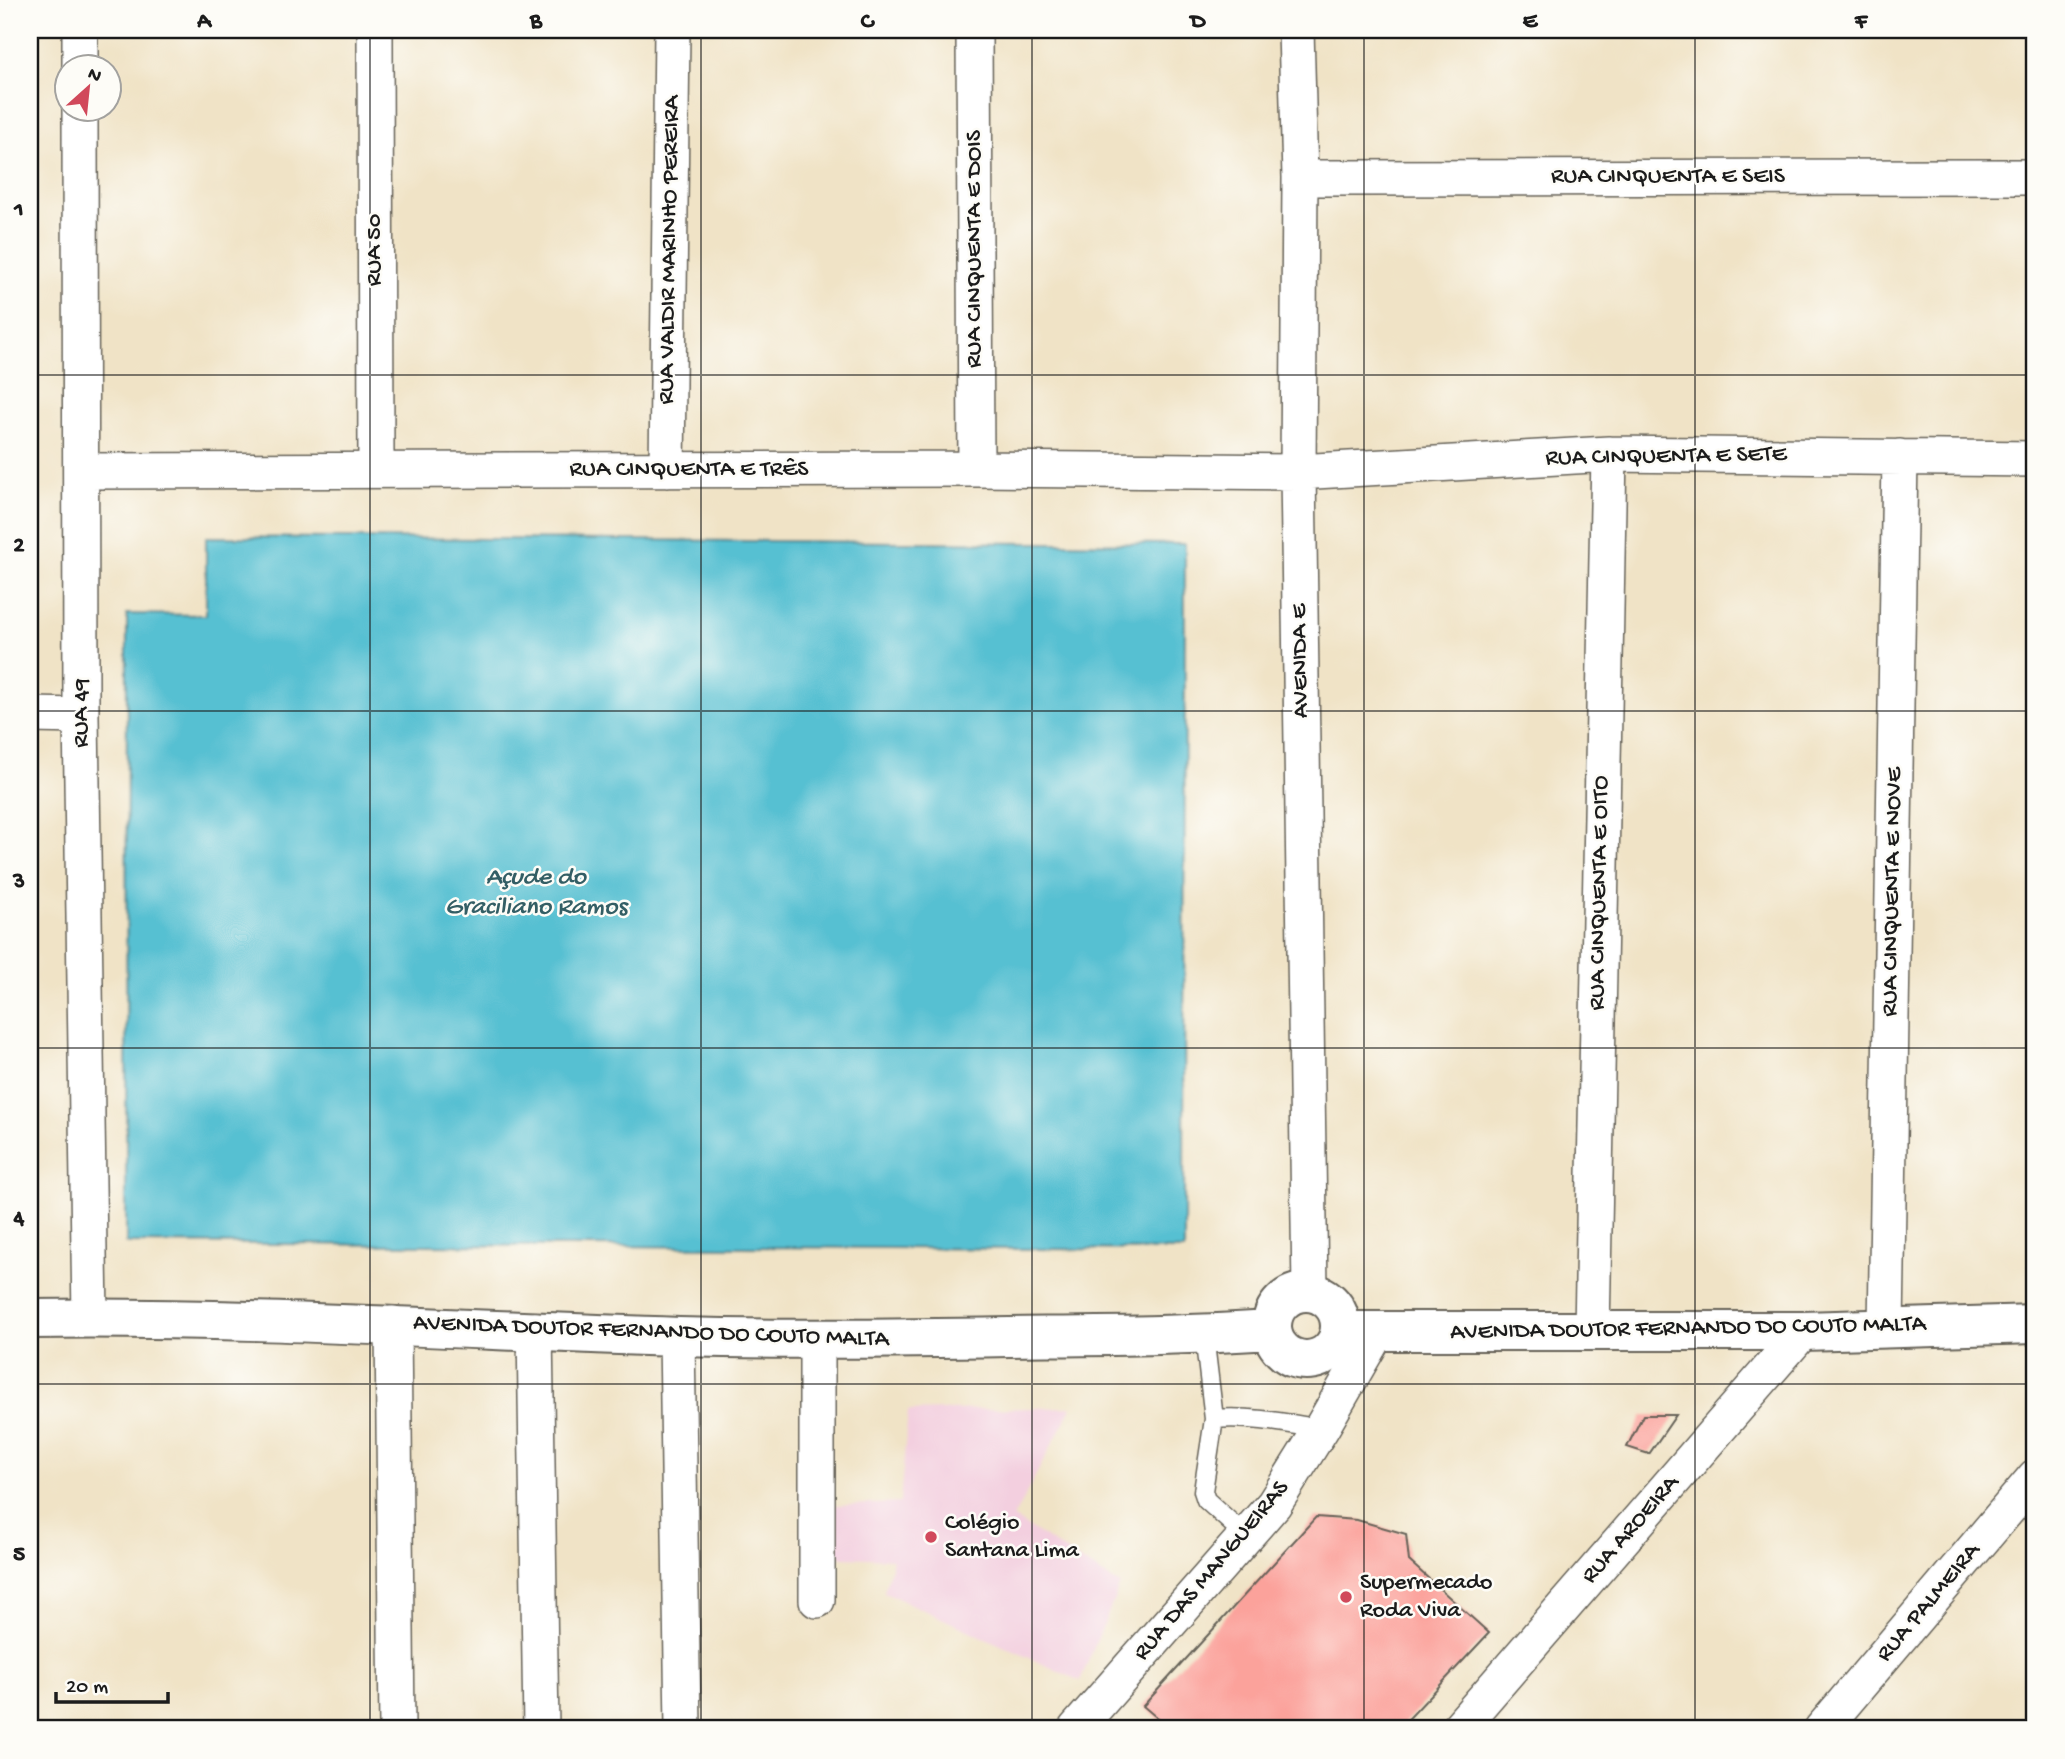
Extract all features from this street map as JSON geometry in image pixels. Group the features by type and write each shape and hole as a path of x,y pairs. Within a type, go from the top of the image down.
{"street":[{"path":"80,30 80,52"},
{"name":"RUA 50","path":"375,30 376,470"},
{"name":"RUA VALDIR MARINHO PEREIRA","path":"667,470 672,30"},
{"name":"RUA CINQUENTA E DOIS","path":"974,30 976,469"},
{"name":"AVENIDA E","path":"1296,30 1300,178 1298,472 1310,1291"},
{"name":"RUA 49","path":"80,122 81,716 90,1318"},
{"name":"RUA CINQUENTA E SEIS","path":"1300,178 2035,177"},
{"name":"RUA CINQUENTA E SETE","path":"1298,472 1609,454 2035,459"},
{"name":"RUA CINQUENTA E OITO","path":"1592,1331 1609,454"},
{"name":"RUA CINQUENTA E NOVE","path":"1886,1328 1900,457"},
{"name":"RUA CINQUENTA E TRÊS","path":"81,471 976,469 1298,472"},
{"path":"30,715 81,716"},
{"path":"1310,1291 1328,1298 1339,1313 1359,1331 1316,1360 1296,1360 1279,1349 1271,1330 1275,1310 1290,1295 1310,1291"},
{"name":"AVENIDA DOUTOR FERNANDO DO COUTO MALTA","path":"30,1319 393,1324 677,1337 817,1340 1204,1335 1271,1330"},
{"path":"393,1324 397,1729"},
{"name":"AVENIDA DOUTOR FERNANDO DO COUTO MALTA","path":"1359,1331 1803,1331 2035,1324"},
{"path":"535,1330 541,1729"},
{"name":"RUA DAS MANGUEIRAS","path":"1076,1729 1274,1504 1321,1429 1359,1331"},
{"name":"RUA AROEIRA","path":"1458,1729 1803,1331"},
{"path":"677,1337 684,1729"},
{"path":"817,1340 817,1600"},
{"name":"RUA PALMEIRA","path":"1822,1729 2035,1476"}],"lane":[{"path":"1204,1335 1214,1419 1203,1491 1206,1500 1246,1536"},
{"path":"1214,1419 1255,1418 1321,1429"}],"shaded area":[{"name":"Colégio Santana Lima","path":"1072,1407 1013,1518 1120,1585 1080,1681 884,1592 893,1559 819,1556 817,1506 900,1503 908,1411"}],"water":[{"name":"Açude do Graciliano Ramos","path":"206,537 1185,544 1184,1250 126,1243 127,614 206,615"}],"building":[{"path":"1643,1415 1676,1415 1649,1454 1627,1447"},
{"name":"Supermecado Roda Viva","path":"1316,1517 1357,1520 1406,1534 1409,1561 1489,1633 1399,1729 1170,1729 1143,1706"}],"place":[{"name":"Colégio Santana Lima","path":"931,1537"},
{"name":"Supermecado Roda Viva","path":"1346,1597"}]}
